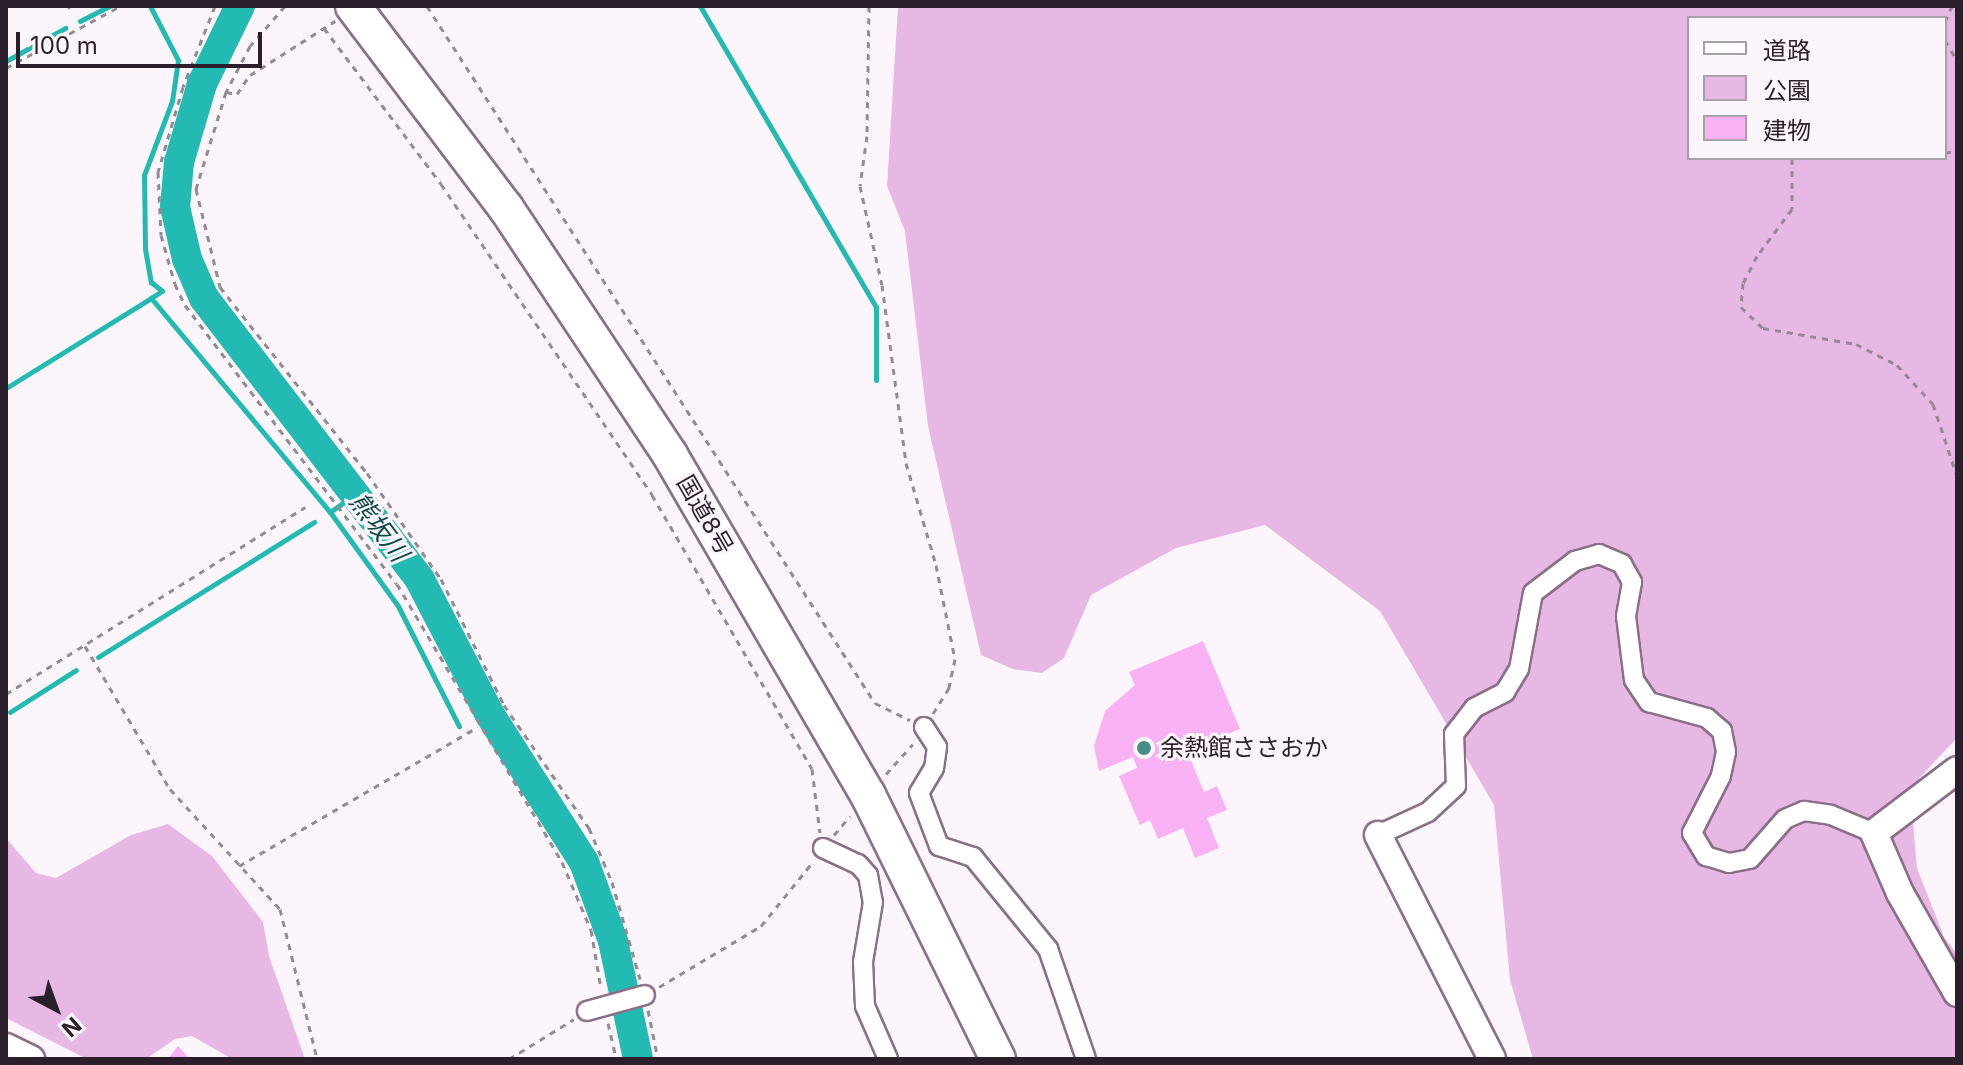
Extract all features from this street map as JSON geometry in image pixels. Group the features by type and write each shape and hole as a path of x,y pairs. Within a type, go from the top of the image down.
{"highway":[{"name":"国道8号","path":"353,6 506,208 670,455 868,795 998,1059"}],"street":[{"path":"1492,1059 1378,835 1428,812 1456,786 1460,771 1454,734 1474,708 1505,692 1519,669 1533,593 1575,561 1599,554 1622,564 1632,582 1626,616 1634,680 1649,702 1707,718 1722,731 1726,752 1721,776 1692,833 1706,856 1729,863 1750,859 1785,819 1804,811 1831,815 1874,833 1900,893 1957,993"},
{"path":"924,727 937,747 934,768 919,793 939,846 973,857 1048,949 1086,1059"},
{"path":"1874,833 1957,770"},
{"path":"823,848 858,864 868,875 873,902 863,962 865,1006 888,1059"},
{"path":"595,1007 645,995"},
{"path":"6,1047 31,1059"}],"path":[{"path":"6,68 120,6"},
{"path":"215,6 183,87 158,172 161,235 175,284 185,305 384,565 478,727 562,862 591,930 595,1007 616,1059"},
{"path":"285,6 250,46 226,92 196,189 220,287 376,484 441,579 504,705 589,828 612,882 645,995 658,1059"},
{"path":"427,6 875,703 924,727"},
{"path":"645,995 761,926 924,727 949,688 955,659 936,565 906,463 882,285 860,186 867,136 869,6"},
{"path":"226,92 237,94 250,75 324,28 441,184 652,495 812,769 823,848"},
{"path":"1947,44 1957,61"},
{"path":"1792,160 1792,209 1757,256 1743,283 1741,307 1763,328 1856,344 1897,365 1923,387 1933,404 1957,476"},
{"path":"6,694 305,507"},
{"path":"85,646 170,789 280,909 317,1059"},
{"path":"239,866 478,727"},
{"path":"509,1059 595,1007"}],"green space":[{"path":"898,6 1957,6 1957,738 1910,788 1917,868 1944,937 1957,954 1957,1059 1533,1059 1510,980 1494,805 1380,611 1265,525 1176,548 1091,595 1064,658 1042,673 1013,669 981,655 928,426 905,231 887,186"},
{"path":"168,824 212,856 263,922 269,956 305,1059 232,1059 192,1036 175,1039 146,1059 87,1059 6,1018 6,838 36,873 56,878 131,835"}],"building":[{"name":"余熱館ささおか","path":"1203,641 1240,729 1187,751 1204,792 1217,786 1227,810 1207,818 1219,848 1195,858 1183,828 1158,839 1150,820 1140,825 1119,776 1137,768 1133,757 1099,771 1094,746 1105,711 1135,685 1129,672"},
{"path":"178,1046 188,1057 168,1059"}],"waterway":[{"path":"80,21 110,6"},
{"path":"150,6 178,60 172,101 144,175 145,249 151,282 162,291 151,298"},
{"name":"熊坂川","path":"240,6 202,84 179,162 175,207 187,259 204,298 420,580 490,715 584,862 613,941 638,1059"},
{"path":"700,6 876,307 876,380"},
{"path":"6,61 65,28"},
{"path":"6,388 151,298 330,512 398,606 459,726"},
{"path":"330,512 356,494"},
{"path":"98,657 314,522"},
{"path":"10,712 76,670"}],"place":[{"name":"余熱館ささおか","path":"1144,748"}]}
